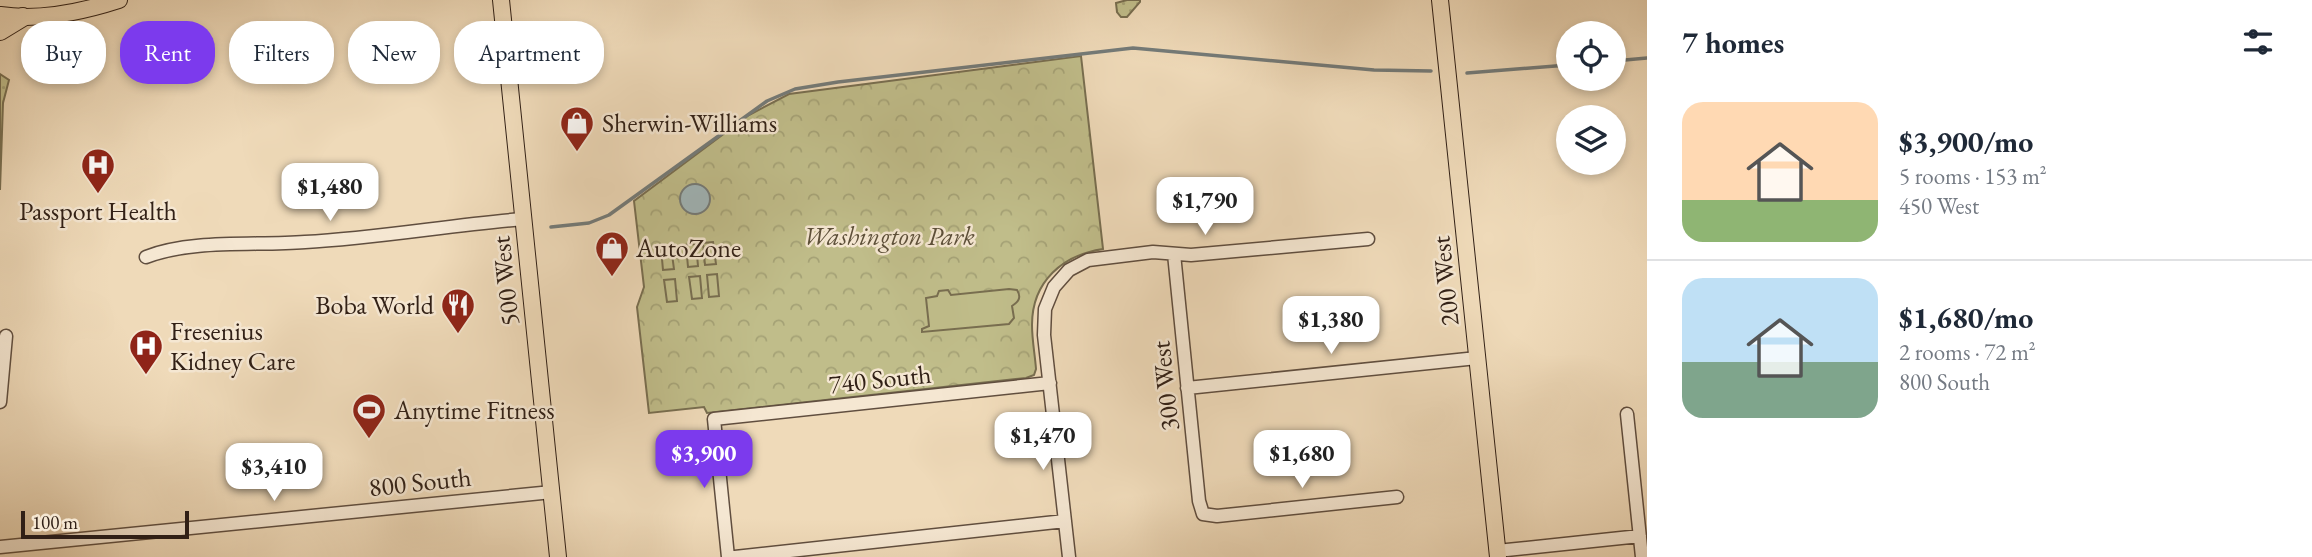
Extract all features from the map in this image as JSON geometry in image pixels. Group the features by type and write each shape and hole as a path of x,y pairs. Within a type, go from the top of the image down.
{"highway":[{"path":"0,31 23,17"}],"main road":[{"path":"0,15 23,17 86,10 119,0"},
{"name":"500 West","path":"501,0 558,557"},
{"name":"200 West","path":"1440,0 1497,554"}],"street":[{"path":"146,257 159,251 246,242 304,243 523,219"},
{"path":"1069,557 1044,321 1049,297 1061,277 1078,265 1096,258 1153,252 1191,255 1368,239"},
{"name":"300 West","path":"1174,254 1199,501 1203,514 1217,516 1398,497"},
{"path":"0,402 6,336"},
{"path":"1188,388 1477,358"},
{"name":"740 South","path":"728,557 715,419 1050,383"},
{"path":"1627,414 1642,557"},
{"path":"1633,473 1647,472"},
{"name":"800 South","path":"0,547 552,492"},
{"path":"735,557 1065,521"},
{"path":"1497,554 1640,536"}],"green space":[{"path":"1127,0 1140,2 1127,17 1121,17 1116,3"},
{"name":"Washington Park","path":"1081,56 1103,249 1088,252 1063,264 1052,273 1037,295 1032,331 1036,369 1034,375 707,413 704,407 649,413 637,307 644,287 634,201 749,115 789,94"},
{"path":"0,74 9,80 3,103 0,190"},
{"path":"713,242 716,264 705,265 703,243"},
{"path":"696,244 698,266 688,267 686,245"},
{"path":"671,247 674,269 663,270 661,248"},
{"path":"717,274 719,296 709,297 707,275"},
{"path":"700,276 702,298 692,299 689,277"},
{"path":"675,279 677,301 667,302 664,280"},
{"path":"948,290 951,295 1017,290 1019,298 1012,306 1014,318 1009,324 922,332 922,329 929,326 926,298 937,296 939,291"}],"water":[{"path":"695,184 706,188 710,199 706,210 695,214 684,210 680,199 684,188"}],"waterway":[{"path":"551,227 589,223 609,215 767,101 795,89 1133,48 1374,70 1431,71"},
{"path":"1626,60 1647,58"},
{"path":"1467,73 1556,66"}],"place":[{"name":"Sherwin-Williams","path":"577,153"},
{"name":"Passport Health","path":"98,195"},
{"name":"AutoZone","path":"612,278"},
{"name":"Boba World","path":"458,335"},
{"name":"Fresenius Kidney Care","path":"146,376"},
{"name":"Anytime Fitness","path":"369,440"}]}
